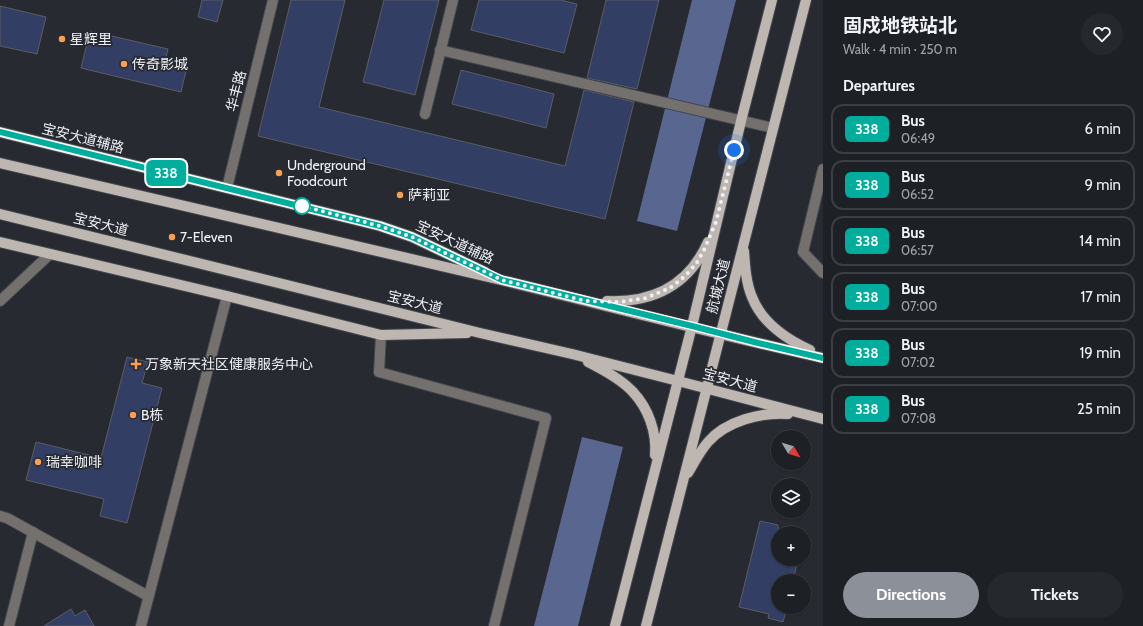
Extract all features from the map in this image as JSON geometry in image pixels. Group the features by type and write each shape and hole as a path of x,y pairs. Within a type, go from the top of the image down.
{"main road":[{"name":"航城大道","path":"615,626 692,326 716,222 772,0"},
{"name":"航城大道","path":"646,626 806,0"},
{"name":"宝安大道辅路","path":"0,132 380,226 412,237 502,280"},
{"path":"0,163 502,280 720,334 823,357"},
{"name":"宝安大道","path":"0,214 480,333 572,354 823,419"},
{"path":"586,301 620,302 646,298 670,288 685,276 696,264 704,250 716,222"},
{"path":"0,242 227,296 381,335 480,333"},
{"path":"743,245 746,277 751,296 760,314 772,327 786,337 800,346 823,357"},
{"path":"572,354 604,370 620,381 633,392 643,406 650,418 654,432 656,448 653,477"},
{"path":"682,483 708,442 729,426 744,420 779,413 808,415"}],"street":[{"name":"华丰路","path":"227,188 273,0"},
{"path":"425,114 452,0"},
{"path":"440,50 773,128"},
{"path":"823,169 803,252 823,273"},
{"path":"0,301 50,254"},
{"path":"141,626 227,296"},
{"path":"381,335 379,372 546,418 494,626"},
{"path":"0,516 7,518 33,532 148,596"},
{"path":"9,626 33,532"}],"water":[{"path":"692,0 736,0 677,231 637,221"},
{"path":"582,437 623,447 578,626 534,626"}],"building":[{"path":"202,0 223,0 217,22 198,17"},
{"path":"291,0 345,0 319,107 565,166 584,90 634,102 605,219 258,136"},
{"path":"384,0 439,0 415,95 363,82"},
{"path":"479,0 560,0 577,4 564,53 471,30"},
{"path":"606,0 659,0 637,89 587,78"},
{"path":"0,6 46,17 37,54 0,46"},
{"path":"90,31 168,49 164,66 186,71 181,92 81,68"},
{"path":"461,70 554,94 546,128 452,104"},
{"name":"B栋","path":"127,357 148,362 142,383 162,388 127,523 100,516 104,499 26,480 36,442 101,458"},
{"path":"760,521 778,525 771,526 771,566 796,566 795,574 771,574 771,614 785,614 783,622 768,618 769,614 739,607"},
{"path":"71,609 75,616 85,610 94,626 44,626"}],"bus line":[{"name":"338","path":"0,132 380,226 412,237 502,280 823,358"}],"place":[{"name":"星辉里","path":"62,39"},
{"name":"传奇影城","path":"124,64"},
{"name":"Underground Foodcourt","path":"279,173"},
{"name":"萨莉亚","path":"400,195"},
{"name":"7-Eleven","path":"172,237"},
{"name":"万象新天社区健康服务中心","path":"136,364"},
{"name":"B栋","path":"133,415"},
{"name":"瑞幸咖啡","path":"38,462"}],"route":[{"path":"302,206 380,226 412,237 502,280 586,301 620,302 646,298 670,288 685,276 696,264 704,250 716,222 734,150"}]}
